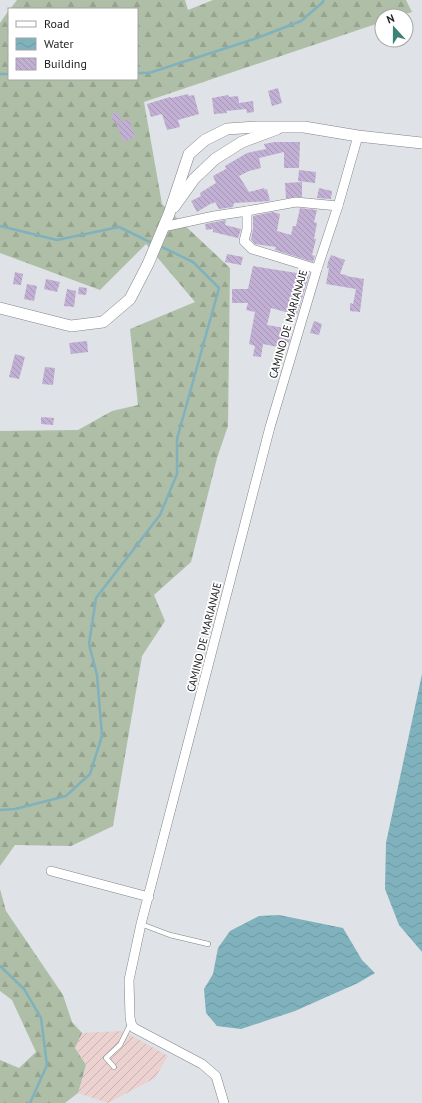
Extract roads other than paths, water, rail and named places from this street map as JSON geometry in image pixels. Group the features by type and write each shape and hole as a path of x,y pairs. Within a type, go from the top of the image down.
{"street":[{"path":"169,214 194,179 215,159 242,142 285,127"},
{"path":"0,308 70,326 103,322 130,299 148,264 169,214 189,154 205,140 227,129 304,127 358,136 422,143"},
{"name":"CAMINO DE MARIANAJE","path":"131,1023 129,980 141,924 270,427 358,136"},
{"path":"163,227 214,216 296,202 338,206"},
{"path":"247,211 247,229 244,241 252,249 317,269"},
{"path":"51,871 149,897"},
{"path":"131,1023 134,1028 146,1035 202,1064 216,1076 224,1103"}],"lane":[{"path":"141,924 170,935 208,944"},
{"path":"114,1068 106,1058 120,1044 131,1023"}],"water":[{"path":"422,674 422,952 399,925 385,889 386,843"},
{"path":"279,915 343,928 362,960 375,973 358,983 295,1011 241,1029 217,1026 206,1013 204,989 213,974 218,948 230,931 259,916"}],"waterway":[{"path":"138,73 149,73 257,38 301,21 323,2 323,0"},
{"path":"0,74 8,74"},
{"path":"0,226 57,240 119,227 150,242"},
{"path":"0,810 15,809 66,796 90,774 102,736 97,675 89,644 96,598 160,515 177,474 177,439 219,288 193,262 162,247"},
{"path":"0,966 24,989 41,1018 47,1065 30,1103"}]}
